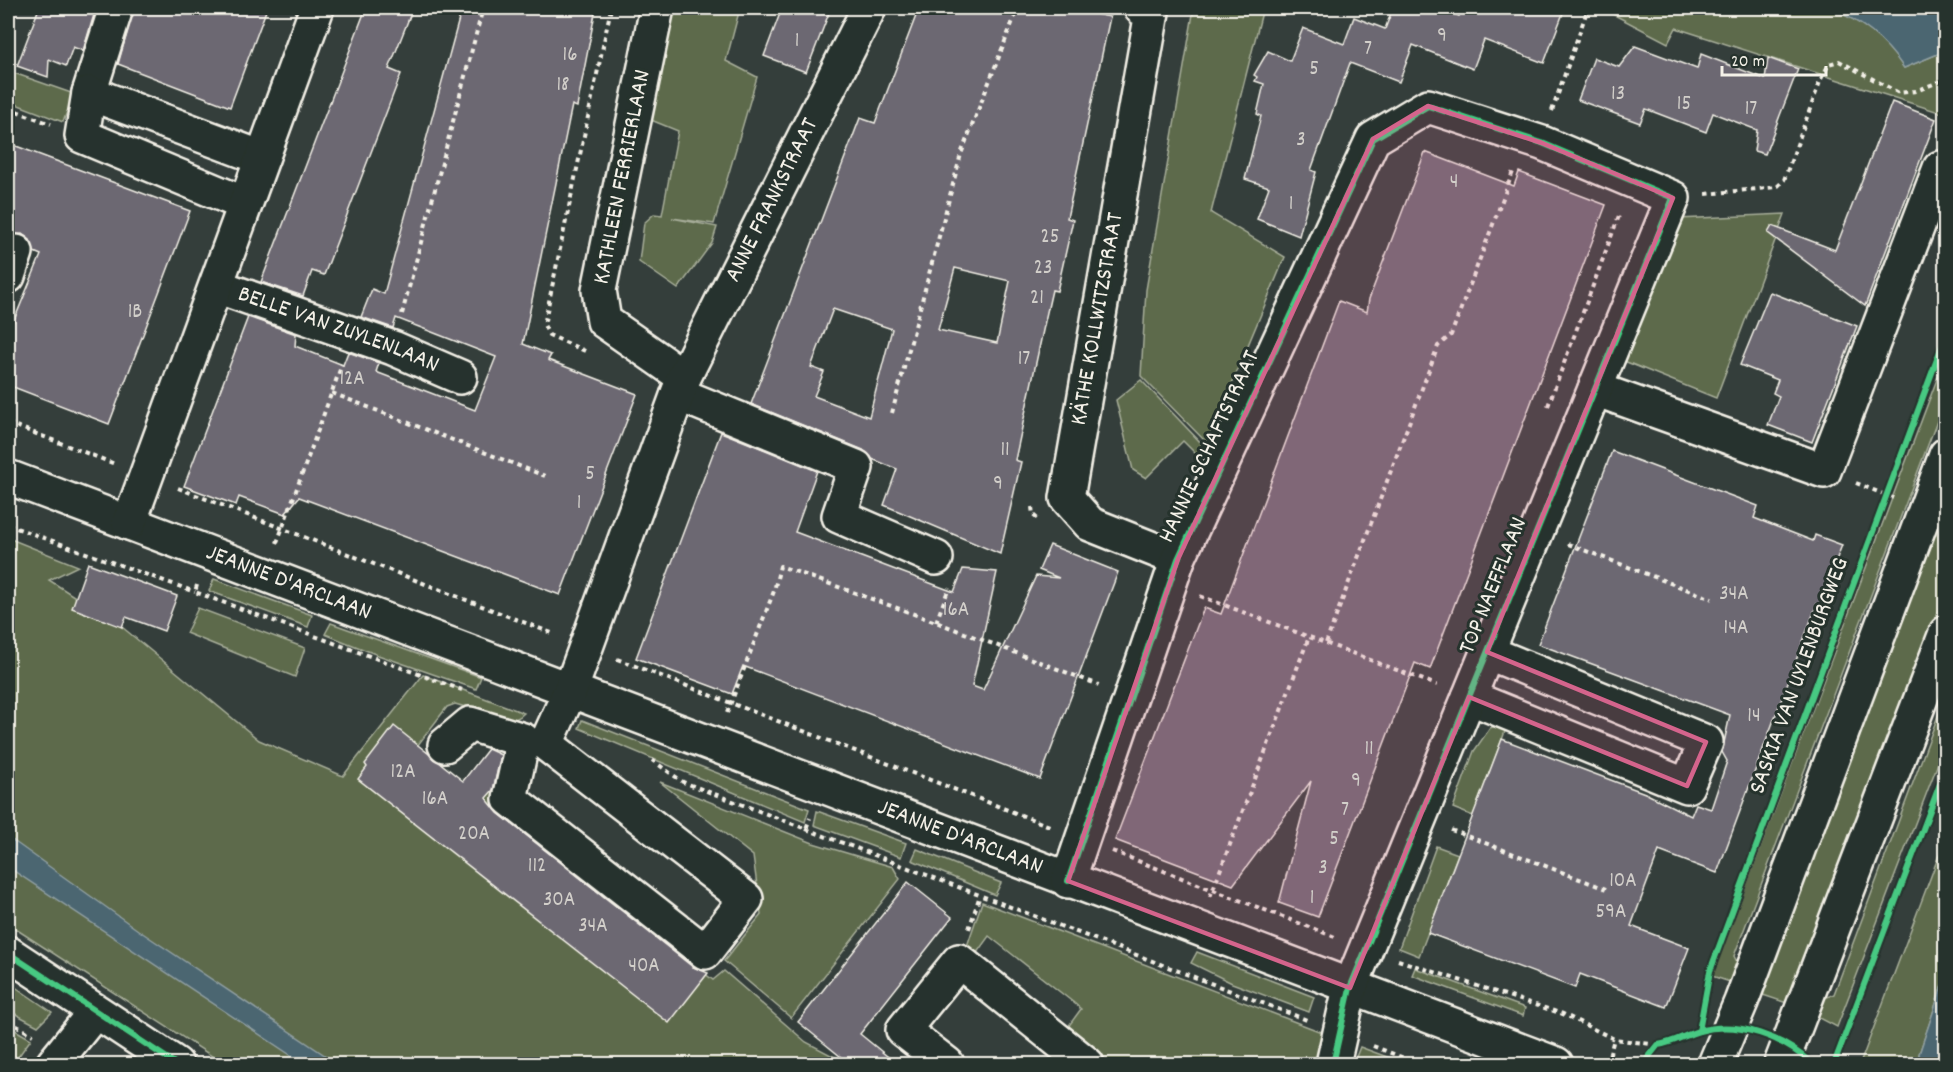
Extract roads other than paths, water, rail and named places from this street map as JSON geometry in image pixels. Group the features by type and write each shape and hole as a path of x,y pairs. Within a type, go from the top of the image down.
{"street":[{"path":"116,8 89,93 82,136 245,204"},
{"name":"BELLE VAN ZUYLENLAAN","path":"129,524 316,8"},
{"name":"KATHLEEN FERRIERLAAN","path":"657,8 599,290 604,321 681,385"},
{"name":"ANNE FRANKSTRAAT","path":"570,691 681,385 869,8"},
{"name":"KÄTHE KOLLWITZSTRAAT","path":"1147,10 1067,498 1090,524 1174,572"},
{"path":"89,93 262,158"},
{"name":"HANNIE SCHAFTSTRAAT","path":"1068,881 1174,572 1373,139 1428,105 1534,140 1673,198"},
{"path":"1595,389 1824,471 1940,168"},
{"name":"TOP NAEFFLAAN","path":"1350,988 1673,198"},
{"name":"BELLE VAN ZUYLENLAAN","path":"216,286 393,348 460,377"},
{"path":"681,385 856,467 839,516 936,558"},
{"path":"1714,1065 1741,1002 1946,455"},
{"name":"JEANNE D'ARCLAAN","path":"8,477 1556,1065"},
{"path":"1780,1065 1946,633"},
{"name":"TOP NAEFFLAAN","path":"1469,697 1687,786 1706,742 1487,652"},
{"path":"445,746 470,724 535,742 746,899 705,952 510,799 535,742 570,691"},
{"path":"8,953 176,1065"},
{"path":"947,1065 903,1030 958,961 1088,1065"},
{"path":"1333,1065 1350,988"},
{"path":"53,1065 95,1012"}],"water":[{"path":"1829,8 1945,8 1945,51 1904,68 1871,32 1852,19"},
{"path":"8,837 138,930 338,1064 304,1064 8,867"},
{"path":"1945,977 1945,1064 1921,1064 1919,1054"}]}
